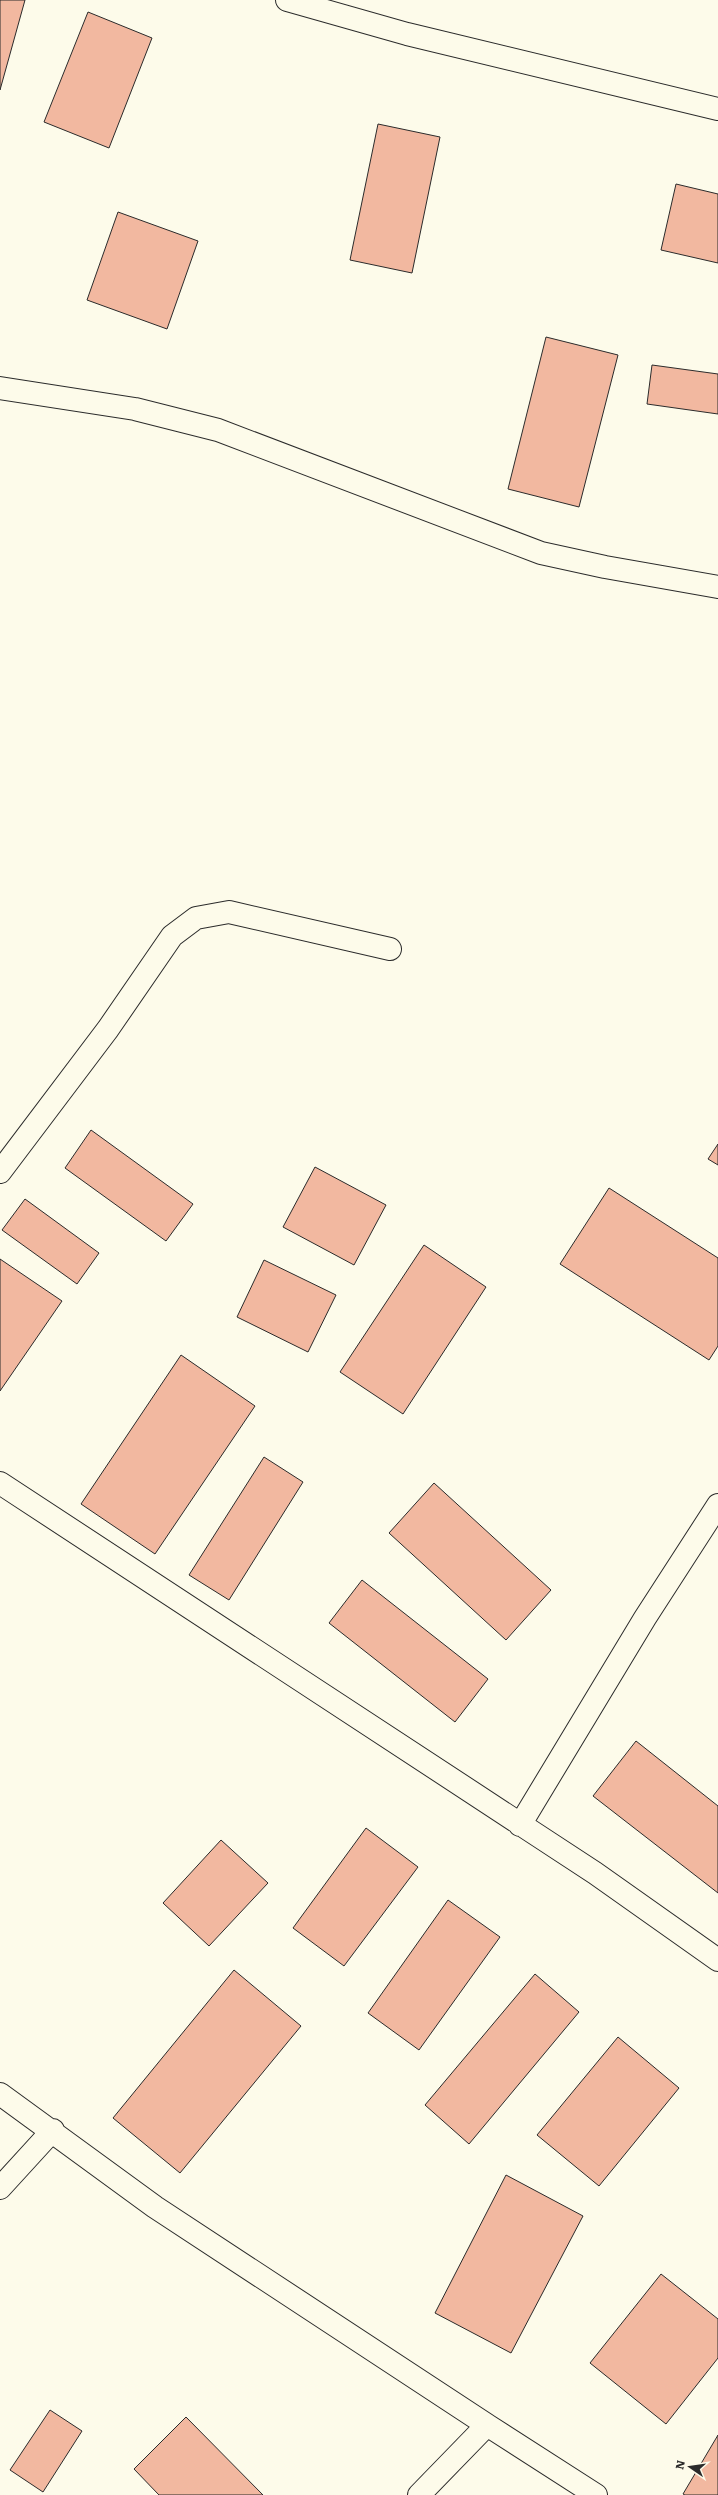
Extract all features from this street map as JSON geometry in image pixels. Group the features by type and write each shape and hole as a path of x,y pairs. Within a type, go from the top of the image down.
{"street":[{"path":"287,0 407,34 718,109"},
{"path":"0,388 135,409 218,430 541,553 606,567 718,587"},
{"path":"0,1172 108,1029 172,936 196,918 229,912 390,949"},
{"path":"0,1483 595,1873 718,1960"},
{"path":"520,1825 645,1618 718,1505"},
{"path":"0,2094 53,2130 155,2206 596,2495"},
{"path":"0,2188 53,2130"},
{"path":"419,2495 487,2425"}],"building":[{"path":"0,0 25,0 0,90"},
{"path":"88,12 152,38 109,148 44,122"},
{"path":"378,124 440,137 412,273 350,260"},
{"path":"676,184 718,194 718,263 661,250"},
{"path":"118,212 198,241 167,329 87,300"},
{"path":"546,337 618,355 579,507 508,489"},
{"path":"652,365 718,374 718,414 647,404"},
{"path":"91,1130 193,1204 166,1241 65,1168"},
{"path":"718,1144 718,1165 708,1159"},
{"path":"315,1167 386,1205 354,1265 283,1227"},
{"path":"609,1188 718,1258 718,1346 709,1360 560,1264"},
{"path":"25,1199 99,1253 77,1284 2,1230"},
{"path":"424,1245 486,1287 403,1414 340,1372"},
{"path":"0,1259 62,1301 0,1391"},
{"path":"264,1260 336,1295 308,1352 237,1317"},
{"path":"181,1355 255,1406 155,1554 81,1504"},
{"path":"264,1457 303,1482 229,1600 189,1575"},
{"path":"434,1483 551,1590 506,1640 389,1533"},
{"path":"362,1580 488,1679 455,1722 329,1623"},
{"path":"636,1741 718,1806 718,1893 593,1796"},
{"path":"366,1828 418,1867 344,1966 293,1928"},
{"path":"221,1840 268,1883 209,1946 163,1903"},
{"path":"448,1900 500,1937 419,2050 368,2013"},
{"path":"234,1970 301,2026 180,2173 113,2118"},
{"path":"535,1974 579,2012 469,2144 425,2105"},
{"path":"618,2037 679,2088 599,2186 537,2135"},
{"path":"506,2175 583,2216 511,2353 435,2313"},
{"path":"661,2274 718,2319 718,2358 666,2424 590,2363"},
{"path":"50,2410 82,2431 43,2492 10,2470"},
{"path":"186,2417 263,2495 159,2495 134,2469"},
{"path":"718,2435 718,2495 683,2494"}]}
